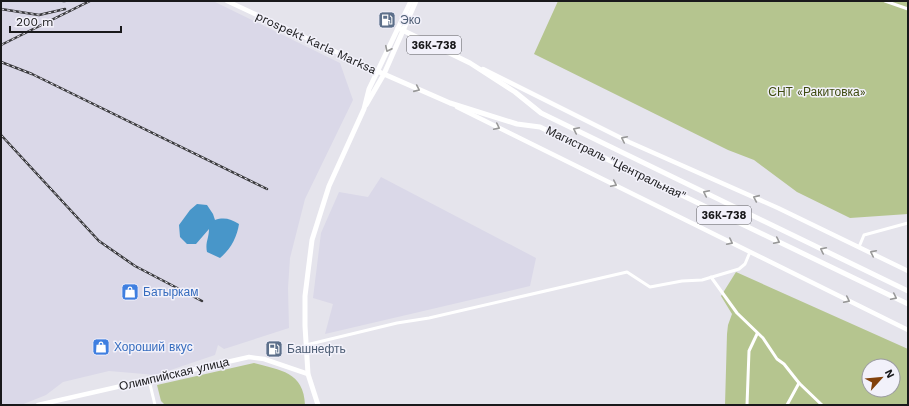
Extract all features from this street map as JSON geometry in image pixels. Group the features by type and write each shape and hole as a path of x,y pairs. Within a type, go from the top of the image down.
{"main road":[{"name":"prospekt Karla Marksa","path":"227,1 384,74"},
{"path":"364,109 369,89 411,1"},
{"path":"318,405 308,374 306,345 305,296 312,240 329,186 364,109 384,74 416,1"},
{"name":"36К-738","path":"398,28 470,63"},
{"path":"470,63 628,142 778,208 908,271"},
{"name":"Магистраль \"Центральная\"","path":"470,63 515,92 541,113 908,292"},
{"name":"36К-738","path":"384,74 450,104"},
{"path":"450,104 908,330"},
{"name":"Магистраль \"Центральная\"","path":"450,104 518,124 540,126 908,304"},
{"name":"Олимпийская улица","path":"38,405 249,357 264,359 308,374"}],"street":[{"path":"885,1 908,8"},
{"path":"859,246 864,235 908,223"},
{"path":"306,345 627,272 650,287 711,277 739,269 745,264 750,252"},
{"path":"711,277 737,313 757,334 763,338 777,359 784,364 799,383 822,405"},
{"path":"747,405 749,351 757,334"},
{"path":"149,380 155,405"},
{"path":"787,405 799,383"}],"shaded area":[{"path":"1,1 213,1 340,63 353,100 305,199 290,258 288,288 289,328 224,349 218,345 215,355 156,375 109,371 63,382 46,395 21,405 1,405"},
{"path":"381,177 536,258 530,286 325,334 333,304 313,298 321,233 339,192 368,197"}],"green space":[{"name":"СНТ «Ракитовка»","path":"558,1 908,1 908,214 850,218 797,192 754,160 728,150 534,54"},
{"path":"736,272 908,349 908,405 725,405 727,334 728,325 732,314 721,296"},
{"path":"254,363 289,374 300,386 304,394 305,405 165,405 161,401 157,385"}],"water":[{"path":"197,204 207,205 215,220 227,219 239,224 237,234 233,242 220,258 207,252 206,246 209,229 196,244 187,244 180,237 179,225 190,210"}],"railway":[{"path":"1,45 90,1"},
{"path":"1,9 39,15 65,9"},
{"path":"1,62 32,74 267,189"},
{"path":"1,135 99,241 135,266 202,301"}],"place":[{"name":"Эко","path":"387,20"},
{"name":"Батыркам","path":"130,292"},
{"name":"Хороший вкус","path":"101,347"},
{"name":"Башнефть","path":"274,349"}]}
